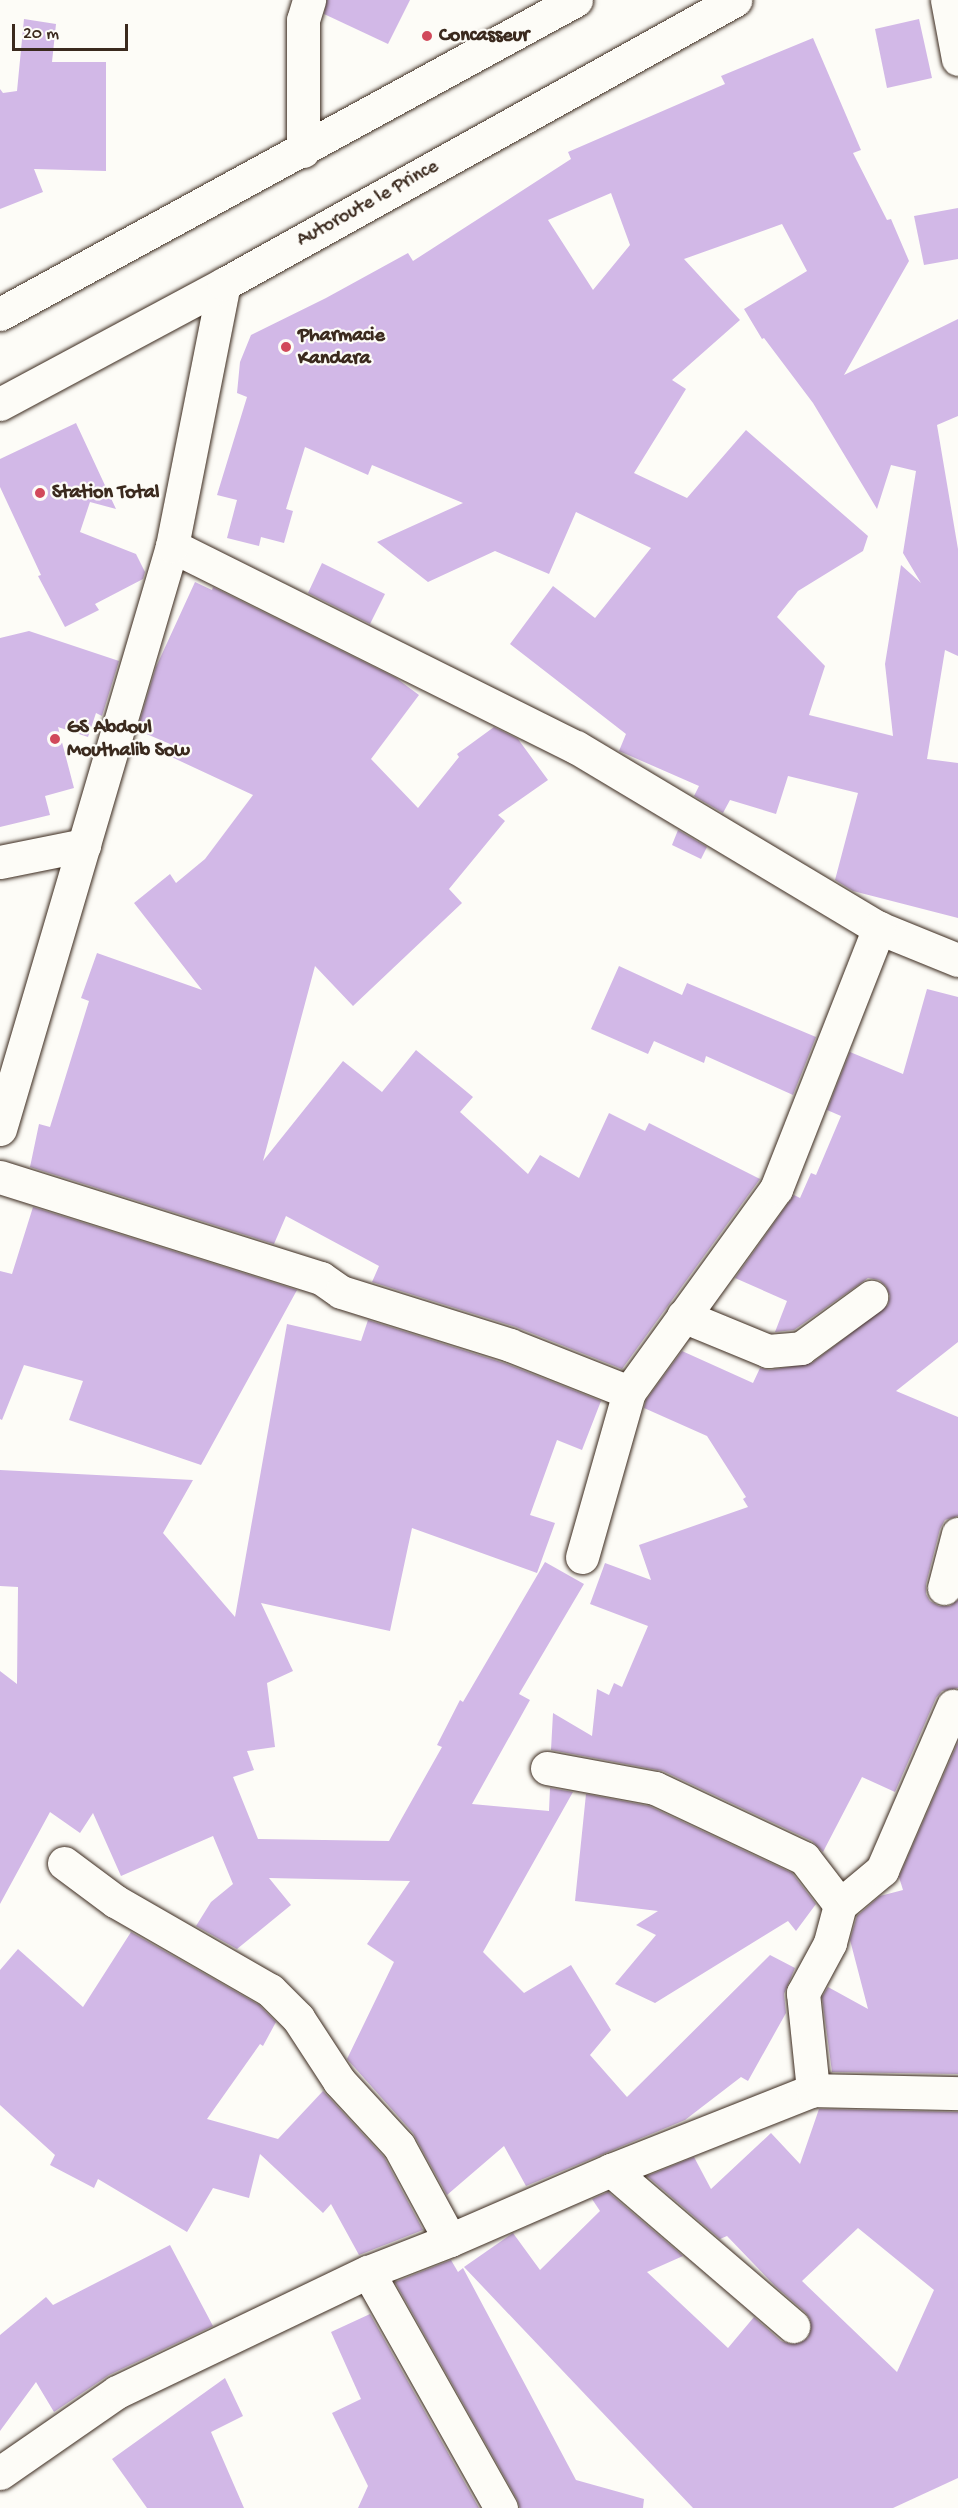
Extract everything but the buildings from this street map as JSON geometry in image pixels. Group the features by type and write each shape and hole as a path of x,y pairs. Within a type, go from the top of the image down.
{"street":[{"path":"303,151 303,20 309,0"},
{"path":"0,314 303,151 576,0"},
{"name":"Autoroute le Prince","path":"0,404 224,284 735,0"},
{"path":"946,0 958,59"},
{"path":"0,1129 172,546 224,284"},
{"path":"172,546 576,747 879,928 958,960"},
{"path":"0,862 84,845"},
{"path":"582,1557 629,1392 776,1189 879,928"},
{"path":"0,1177 321,1278 341,1292 510,1345 629,1392"},
{"path":"683,1316 768,1352 801,1348 871,1297"},
{"path":"944,1588 958,1534"},
{"path":"813,2090 803,1993 830,1943 840,1905 882,1869 953,1706"},
{"path":"547,1768 655,1788 804,1858 840,1905"},
{"path":"64,1863 116,1901 270,1990 298,2018 339,2081 399,2146 450,2240"},
{"path":"0,2473 117,2392 368,2272 450,2240 611,2170 813,2090 958,2093"},
{"path":"611,2170 793,2326"},
{"path":"368,2272 501,2508"}],"place":[{"name":"Concasseur","path":"427,36"},
{"name":"Pharmacie Kandara","path":"286,347"},
{"name":"Station Total","path":"40,493"},
{"name":"GS Abdoul Mouthalib Sow","path":"55,739"}]}
